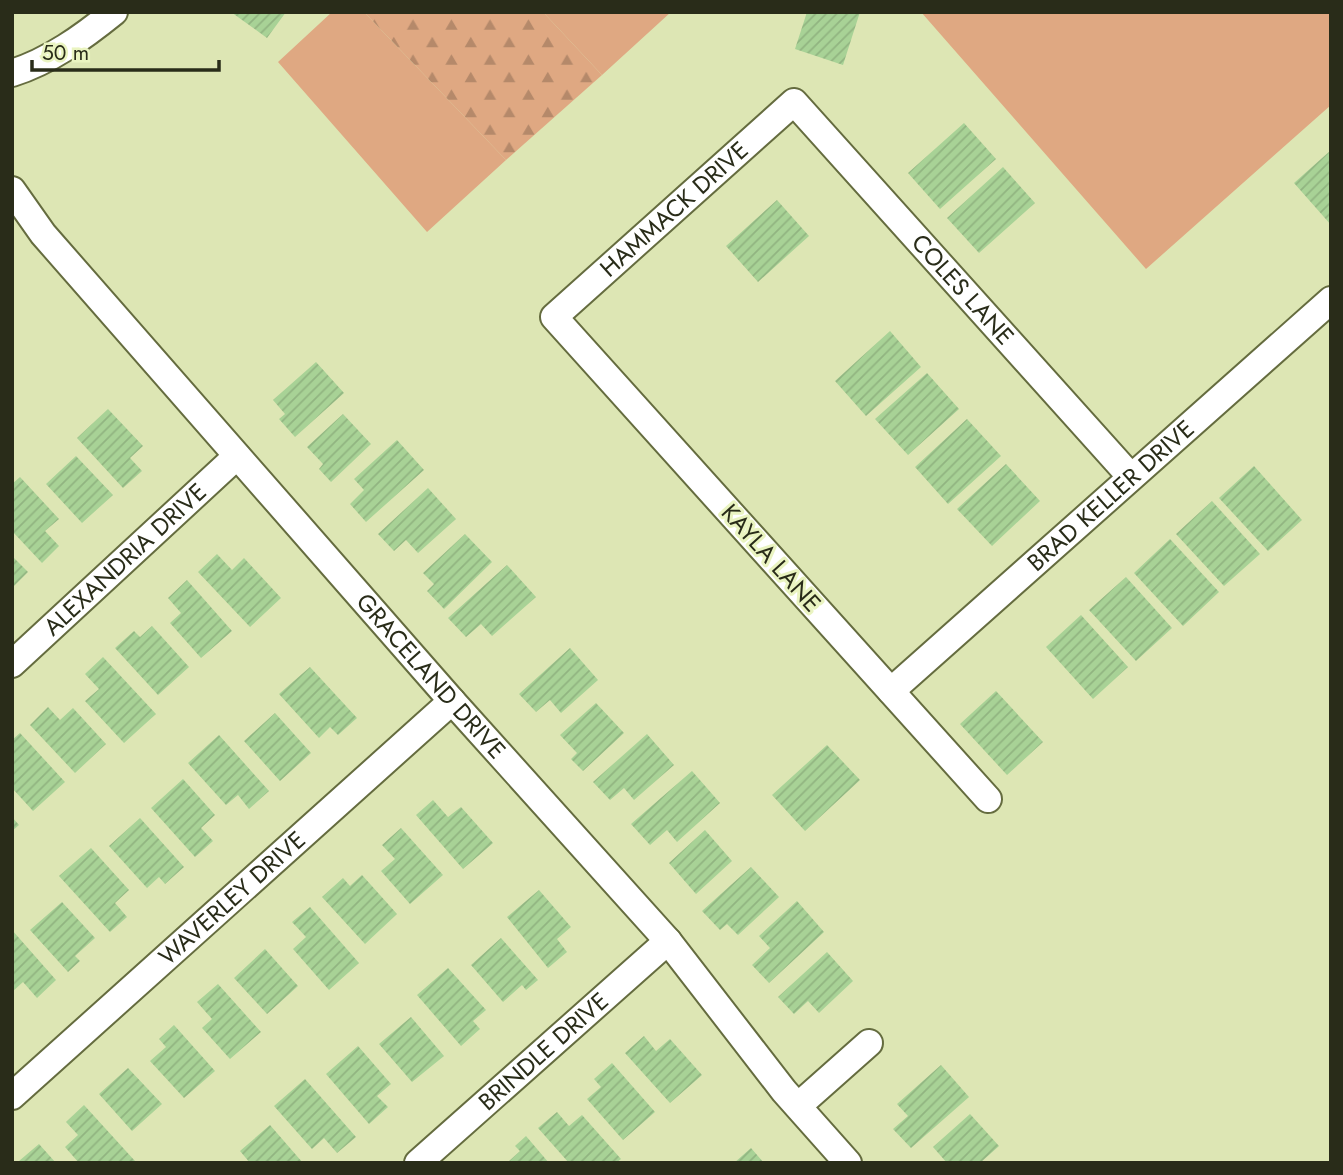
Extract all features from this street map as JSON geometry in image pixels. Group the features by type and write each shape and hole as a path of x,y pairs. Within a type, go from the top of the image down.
{"street":[{"path":"12,73 34,66 90,31 114,12"},
{"name":"HAMMACK DRIVE","path":"554,317 794,102"},
{"name":"COLES LANE","path":"794,102 1131,477"},
{"name":"GRACELAND DRIVE","path":"12,190 43,234 452,701 668,941 798,1106 848,1163"},
{"name":"BRAD KELLER DRIVE","path":"891,691 1331,300"},
{"name":"KAYLA LANE","path":"554,317 988,799"},
{"name":"ALEXANDRIA DRIVE","path":"12,664 237,456"},
{"name":"WAVERLEY DRIVE","path":"12,1096 452,701"},
{"name":"BRINDLE DRIVE","path":"418,1163 668,941"},
{"path":"798,1106 869,1044"}],"green space":[{"path":"332,12 364,12 506,160 427,232 278,62"},
{"path":"364,12 543,12 602,75 506,160"},
{"path":"543,12 671,12 602,75"},
{"path":"921,12 1331,12 1331,105 1146,269"}],"building":[{"path":"231,12 286,12 267,38"},
{"path":"807,12 860,12 843,65 795,49"},
{"path":"964,123 996,159 940,209 908,173"},
{"path":"1331,152 1331,225 1294,183"},
{"path":"1003,167 1035,203 979,253 947,218"},
{"path":"777,200 809,236 758,282 726,246"},
{"path":"890,331 921,367 866,416 835,381"},
{"path":"316,362 344,393 295,437 279,419 285,414 273,400"},
{"path":"927,373 959,409 908,455 875,419"},
{"path":"108,409 143,446 130,458 142,471 123,488 77,438"},
{"path":"343,414 371,444 331,482 319,469 323,464 307,447"},
{"path":"967,419 1001,456 948,504 915,467"},
{"path":"397,440 424,470 366,522 350,504 364,490 354,479"},
{"path":"76,456 113,495 82,523 46,484"},
{"path":"1006,464 1040,501 992,546 957,509"},
{"path":"1254,466 1302,520 1268,551 1219,498"},
{"path":"20,477 59,519 45,531 59,546 42,563 12,531 12,484"},
{"path":"428,488 456,519 418,553 406,540 394,551 378,534"},
{"path":"1212,501 1260,554 1224,586 1176,534"},
{"path":"465,534 492,562 444,609 427,591 434,584 423,573"},
{"path":"1170,539 1219,592 1183,626 1134,573"},
{"path":"217,554 232,570 244,558 281,598 250,627 198,572"},
{"path":"12,556 28,572 12,588"},
{"path":"507,565 536,597 492,636 481,624 466,637 448,618"},
{"path":"1126,577 1172,628 1136,661 1089,610"},
{"path":"187,580 232,631 201,658 170,623 181,613 168,598"},
{"path":"1081,615 1128,667 1093,699 1046,647"},
{"path":"152,626 189,667 158,695 115,648 134,631 140,637"},
{"path":"570,648 598,680 561,713 550,700 536,712 519,694"},
{"path":"103,657 156,714 124,743 85,701 99,689 85,674"},
{"path":"310,667 357,718 338,735 330,727 319,738 279,694"},
{"path":"996,691 1043,742 1007,775 960,724"},
{"path":"596,703 624,733 583,771 571,759 577,753 560,735"},
{"path":"48,707 60,720 73,708 106,744 75,773 30,725"},
{"path":"275,713 311,753 280,781 244,741"},
{"path":"20,733 65,782 33,811 12,788 12,740"},
{"path":"647,734 674,765 634,800 624,788 610,800 593,782"},
{"path":"219,735 269,791 249,809 238,795 226,805 188,763"},
{"path":"827,745 860,780 805,831 772,795"},
{"path":"692,771 720,803 677,842 667,830 650,845 631,824"},
{"path":"183,779 215,815 201,828 213,841 195,857 151,808"},
{"path":"433,800 448,817 461,807 493,843 463,869 416,815"},
{"path":"12,817 19,825 12,831"},
{"path":"140,818 184,867 165,884 159,877 147,888 109,846"},
{"path":"401,828 443,875 410,904 381,871 395,859 382,845"},
{"path":"705,830 732,861 696,894 669,863"},
{"path":"91,848 129,890 115,903 127,917 110,932 59,876"},
{"path":"751,867 779,897 738,935 727,924 720,930 702,911"},
{"path":"362,875 397,914 365,944 322,897 343,878 350,886"},
{"path":"539,890 571,927 557,939 567,952 548,968 507,917"},
{"path":"797,901 824,932 769,983 752,965 770,948 759,936"},
{"path":"62,902 95,938 75,956 80,961 68,972 30,930"},
{"path":"310,907 359,963 329,990 293,949 306,937 292,922"},
{"path":"12,930 56,980 37,998 23,982 12,992"},
{"path":"501,938 538,980 526,990 522,985 503,1002 471,965"},
{"path":"265,949 298,986 267,1014 234,978"},
{"path":"827,952 853,981 819,1013 808,1001 794,1014 778,997"},
{"path":"448,968 486,1010 473,1021 480,1029 461,1046 417,995"},
{"path":"218,984 261,1032 230,1059 202,1028 212,1019 197,1002"},
{"path":"411,1017 444,1056 412,1082 379,1044"},
{"path":"174,1025 215,1071 184,1098 150,1061 166,1047 159,1039"},
{"path":"644,1036 656,1051 670,1039 702,1075 670,1103 625,1053"},
{"path":"358,1046 391,1084 377,1096 388,1107 369,1124 326,1074"},
{"path":"612,1063 655,1112 623,1140 587,1099 601,1087 594,1079"},
{"path":"941,1065 969,1097 911,1148 893,1129 908,1116 897,1104"},
{"path":"128,1068 162,1104 132,1131 99,1094"},
{"path":"305,1079 356,1137 337,1153 324,1138 312,1149 274,1106"},
{"path":"84,1105 135,1161 79,1163 65,1147 78,1135 66,1122"},
{"path":"557,1112 569,1126 582,1115 621,1159 616,1163 569,1163 538,1128"},
{"path":"970,1114 999,1146 980,1163 947,1163 933,1147"},
{"path":"270,1125 303,1163 250,1163 240,1151"},
{"path":"526,1136 549,1163 507,1163 520,1151 515,1146"},
{"path":"39,1144 56,1163 19,1161"},
{"path":"751,1148 764,1163 734,1163"}]}
